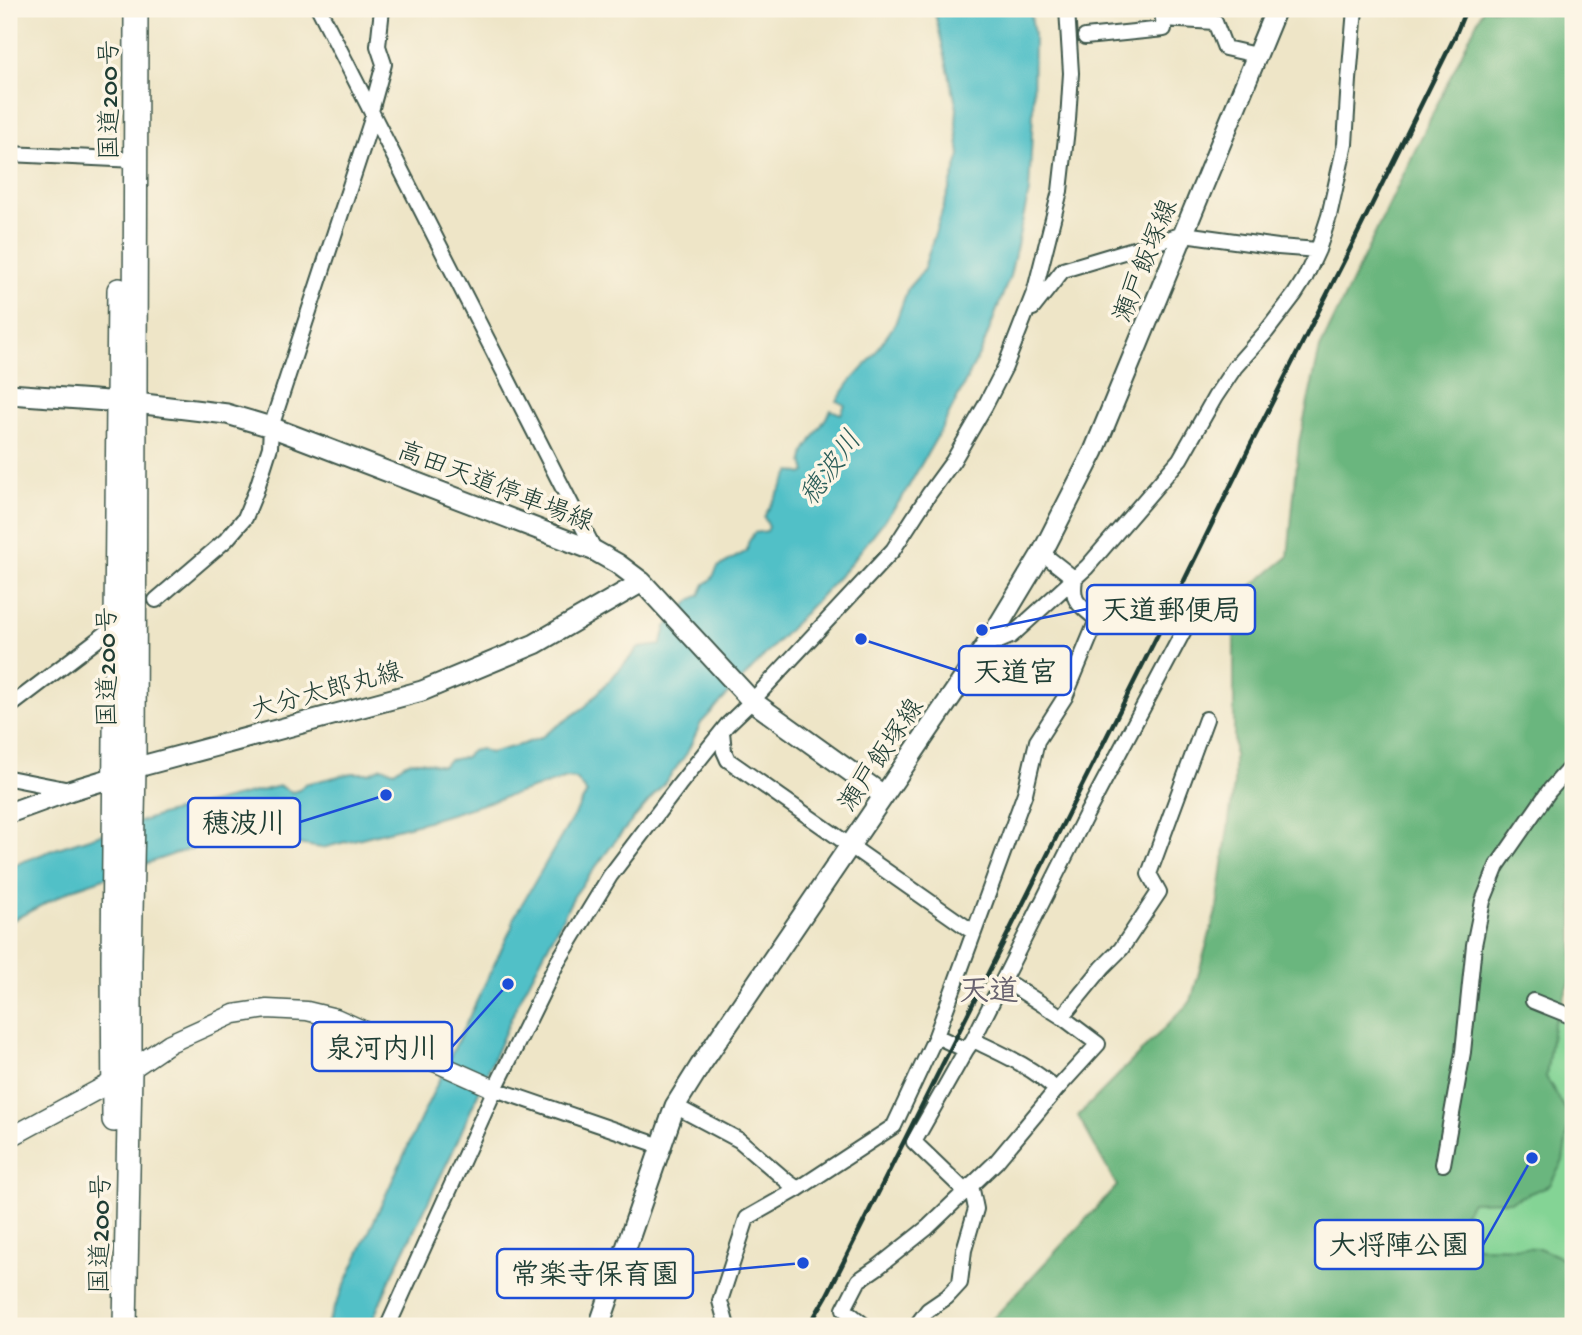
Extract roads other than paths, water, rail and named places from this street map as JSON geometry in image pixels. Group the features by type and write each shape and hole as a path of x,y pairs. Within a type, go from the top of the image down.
{"highway":[{"name":"国道200号","path":"122,9 134,308 127,403 121,960 125,1326"},
{"name":"国道200号","path":"128,160 136,9"},
{"name":"国道200号","path":"109,1326 122,1076"}],"main road":[{"name":"瀬戸飯塚線","path":"599,1326 675,1106 989,641 1042,553 1094,451 1276,9"},
{"name":"高田天道停車場線","path":"9,394 227,414 271,427 595,551 618,564 645,585 749,698 883,795"},
{"name":"大分太郎丸線","path":"9,813 72,790 124,781 422,691 535,643 645,585"}],"street":[{"path":"319,9 595,551"},
{"path":"156,600 226,540 245,517 256,491 270,447 271,427 372,113 384,64 378,46 382,9"},
{"path":"388,1326 495,1089 557,963 610,876 749,698 893,550 953,461 985,406 1005,367 1035,290 1060,191 1071,73 1067,9"},
{"path":"989,641 999,641 1012,636 1087,566 1180,459 1235,367 1266,332 1305,278 1329,216 1345,144 1356,9"},
{"path":"1085,37 1164,29 1162,14 1215,22 1225,48 1256,55"},
{"path":"9,154 128,160"},
{"path":"1023,320 1063,270 1184,234 1318,250"},
{"path":"1042,553 1074,579"},
{"path":"727,1326 720,1301 747,1218 798,1189 894,1126 936,1036 1025,793 1037,741 1065,696 1097,620 1074,599 1074,579"},
{"path":"916,1326 928,1310 947,1297 960,1283 964,1250 976,1209 968,1188 914,1142 1003,981 1086,815 1191,617"},
{"path":"9,707 105,634"},
{"path":"1062,1017 1121,949 1160,892 1149,874 1206,719"},
{"path":"722,732 728,760 973,932"},
{"path":"1443,1164 1464,1052 1474,946 1483,901 1497,866 1549,791 1573,764"},
{"path":"9,778 72,790"},
{"path":"864,1326 844,1309 859,1280 927,1228 996,1162 1098,1044 1062,1017 1003,981"},
{"path":"1533,1001 1573,1017"},
{"path":"9,1138 122,1076 170,1044 234,1014 267,1009 307,1011 336,1018 495,1089 661,1146"},
{"path":"936,1036 1020,1063 1056,1090"},
{"path":"675,1106 739,1140 798,1189"}],"water":[{"path":"934,9 1030,9 1034,34 1029,192 1010,276 982,349 942,428 902,498 846,569 701,723 687,753 668,779 619,836 574,896 516,1007 452,1153 370,1326 326,1326 512,927 513,919 587,793 576,779 567,778 424,822 322,848 271,840 225,839 75,888 9,922 9,867 58,848 164,814 280,786 292,792 305,784 352,773 369,773 382,767 394,771 414,761 442,766 449,760 466,757 471,751 481,749 490,753 523,744 540,738 586,706 639,648 661,645 666,627 691,600 700,595 718,567 747,551 754,533 767,531 769,527 764,517 791,471 802,474 806,472 803,461 805,451 831,410 841,414 845,405 837,401 895,324 908,288 923,271 960,155 957,108"}],"railway":[{"path":"809,1326 827,1295 1160,630 1466,9"}],"place":[{"name":"天道郵便局","path":"982,630"},
{"name":"天道宮","path":"861,639"},
{"name":"穂波川","path":"386,795"},
{"name":"泉河内川","path":"508,984"},
{"name":"大将陣公園","path":"1532,1158"},
{"name":"常楽寺保育園","path":"803,1263"}],"district":[{"name":"天道","path":"989,990"}]}
